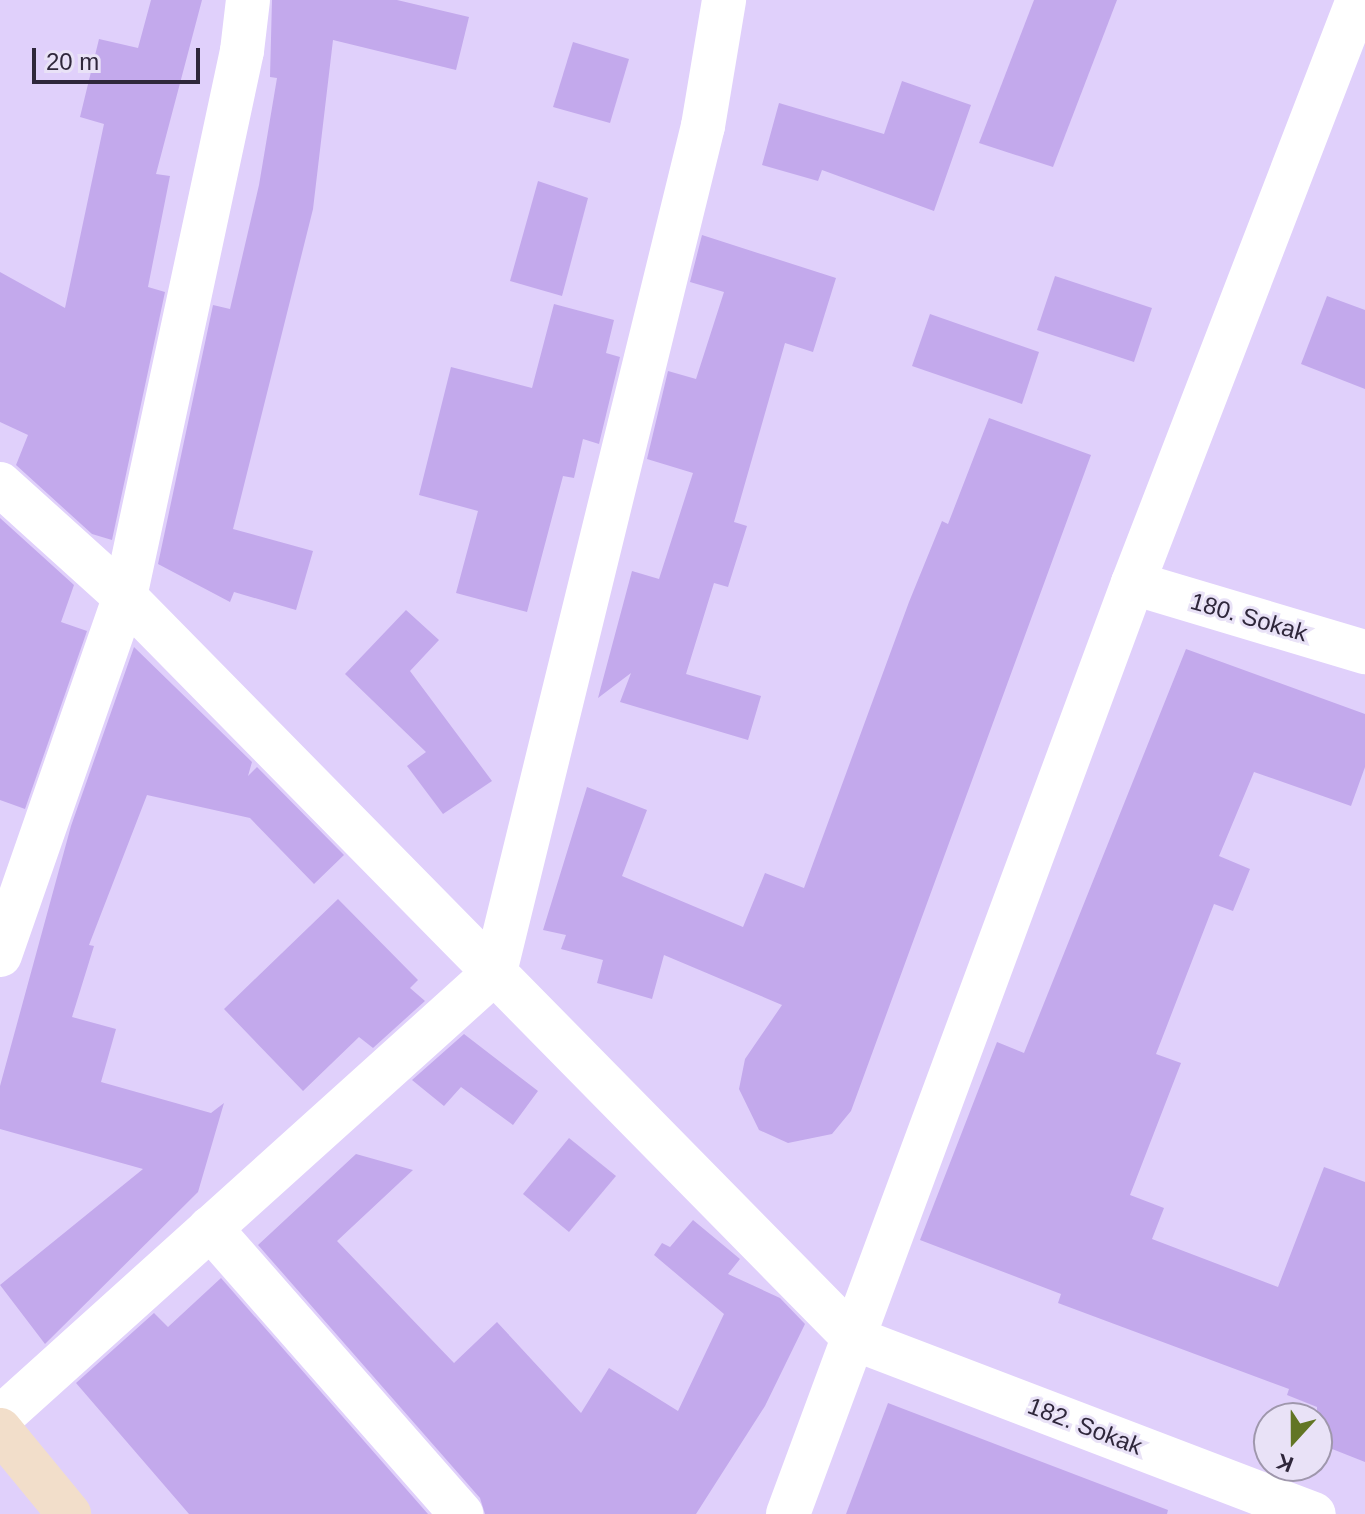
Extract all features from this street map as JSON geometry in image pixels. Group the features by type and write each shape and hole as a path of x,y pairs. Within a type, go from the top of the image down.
{"main road":[{"path":"0,1430 69,1514"}],"street":[{"path":"0,955 125,597 242,51 248,0"},
{"path":"0,1418 495,972 703,126 724,0"},
{"path":"788,1514 1133,583 1358,0"},
{"path":"0,484 125,597 855,1339"},
{"name":"180. Sokak","path":"1133,583 1365,652"},
{"path":"210,1228 461,1514"},
{"name":"182. Sokak","path":"855,1339 1314,1514"}],"building":[{"path":"151,0 202,0 156,174 170,176 148,287 165,292 112,540 92,534 16,465 28,435 0,422 0,272 65,308 104,124 80,117 99,39 138,48"},
{"path":"272,0 397,0 469,17 456,70 333,40 313,209 233,529 313,551 296,610 234,592 230,602 158,564 213,305 230,309 259,185 277,78 270,77"},
{"path":"1034,0 1117,0 1053,167 979,143"},
{"path":"573,42 629,59 610,123 553,107"},
{"path":"902,81 971,105 934,211 822,170 818,181 762,165 779,103 884,134"},
{"path":"538,181 588,198 562,296 510,281"},
{"path":"702,235 836,278 813,352 785,343 734,522 747,526 728,587 714,583 686,674 761,696 748,740 620,702 631,673 598,698 632,571 659,579 693,473 647,459 668,371 696,379 724,292 690,282"},
{"path":"1055,276 1152,308 1134,362 1037,330"},
{"path":"1327,296 1365,310 1365,389 1301,364"},
{"path":"554,304 614,320 606,353 620,357 599,444 583,439 574,478 563,476 527,612 456,593 478,511 419,495 451,367 532,388"},
{"path":"930,314 1039,352 1022,404 912,366"},
{"path":"989,418 1091,455 851,1111 832,1134 788,1143 759,1130 739,1089 745,1059 782,1005 664,955 652,999 597,983 603,960 561,949 566,935 543,930 587,787 647,810 622,876 743,927 765,873 804,888 909,602 942,521 948,524"},
{"path":"0,518 74,585 61,622 87,631 25,809 0,800"},
{"path":"406,610 439,640 410,671 492,781 443,814 407,766 426,752 345,674"},
{"path":"134,647 252,762 248,776 257,767 344,855 314,884 250,818 147,795 89,945 94,946 72,1017 116,1029 101,1082 211,1113 224,1103 198,1192 45,1344 0,1285 143,1169 0,1129 0,1086 71,826"},
{"path":"1186,649 1365,714 1365,767 1351,806 1254,772 1219,856 1250,869 1233,911 1214,904 1156,1054 1181,1063 1130,1195 1164,1208 1152,1239 1278,1287 1324,1167 1365,1182 1365,1462 1333,1449 1333,1402 1304,1402 1287,1395 1289,1389 1058,1303 1061,1294 920,1240 997,1042 1024,1053"},
{"path":"338,899 418,980 410,988 425,1001 373,1048 359,1037 303,1091 224,1009"},
{"path":"464,1034 538,1091 513,1125 461,1087 444,1106 412,1080"},
{"path":"569,1138 616,1176 569,1232 523,1194"},
{"path":"356,1154 413,1170 337,1241 454,1363 497,1322 581,1413 609,1368 678,1411 724,1314 654,1255 662,1243 670,1247 693,1220 740,1259 728,1274 780,1298 805,1324 765,1406 696,1514 485,1514 480,1498 258,1245"},
{"path":"221,1278 428,1514 189,1514 76,1383 154,1313 168,1327"},
{"path":"888,1403 1168,1510 1167,1514 846,1514"}]}
